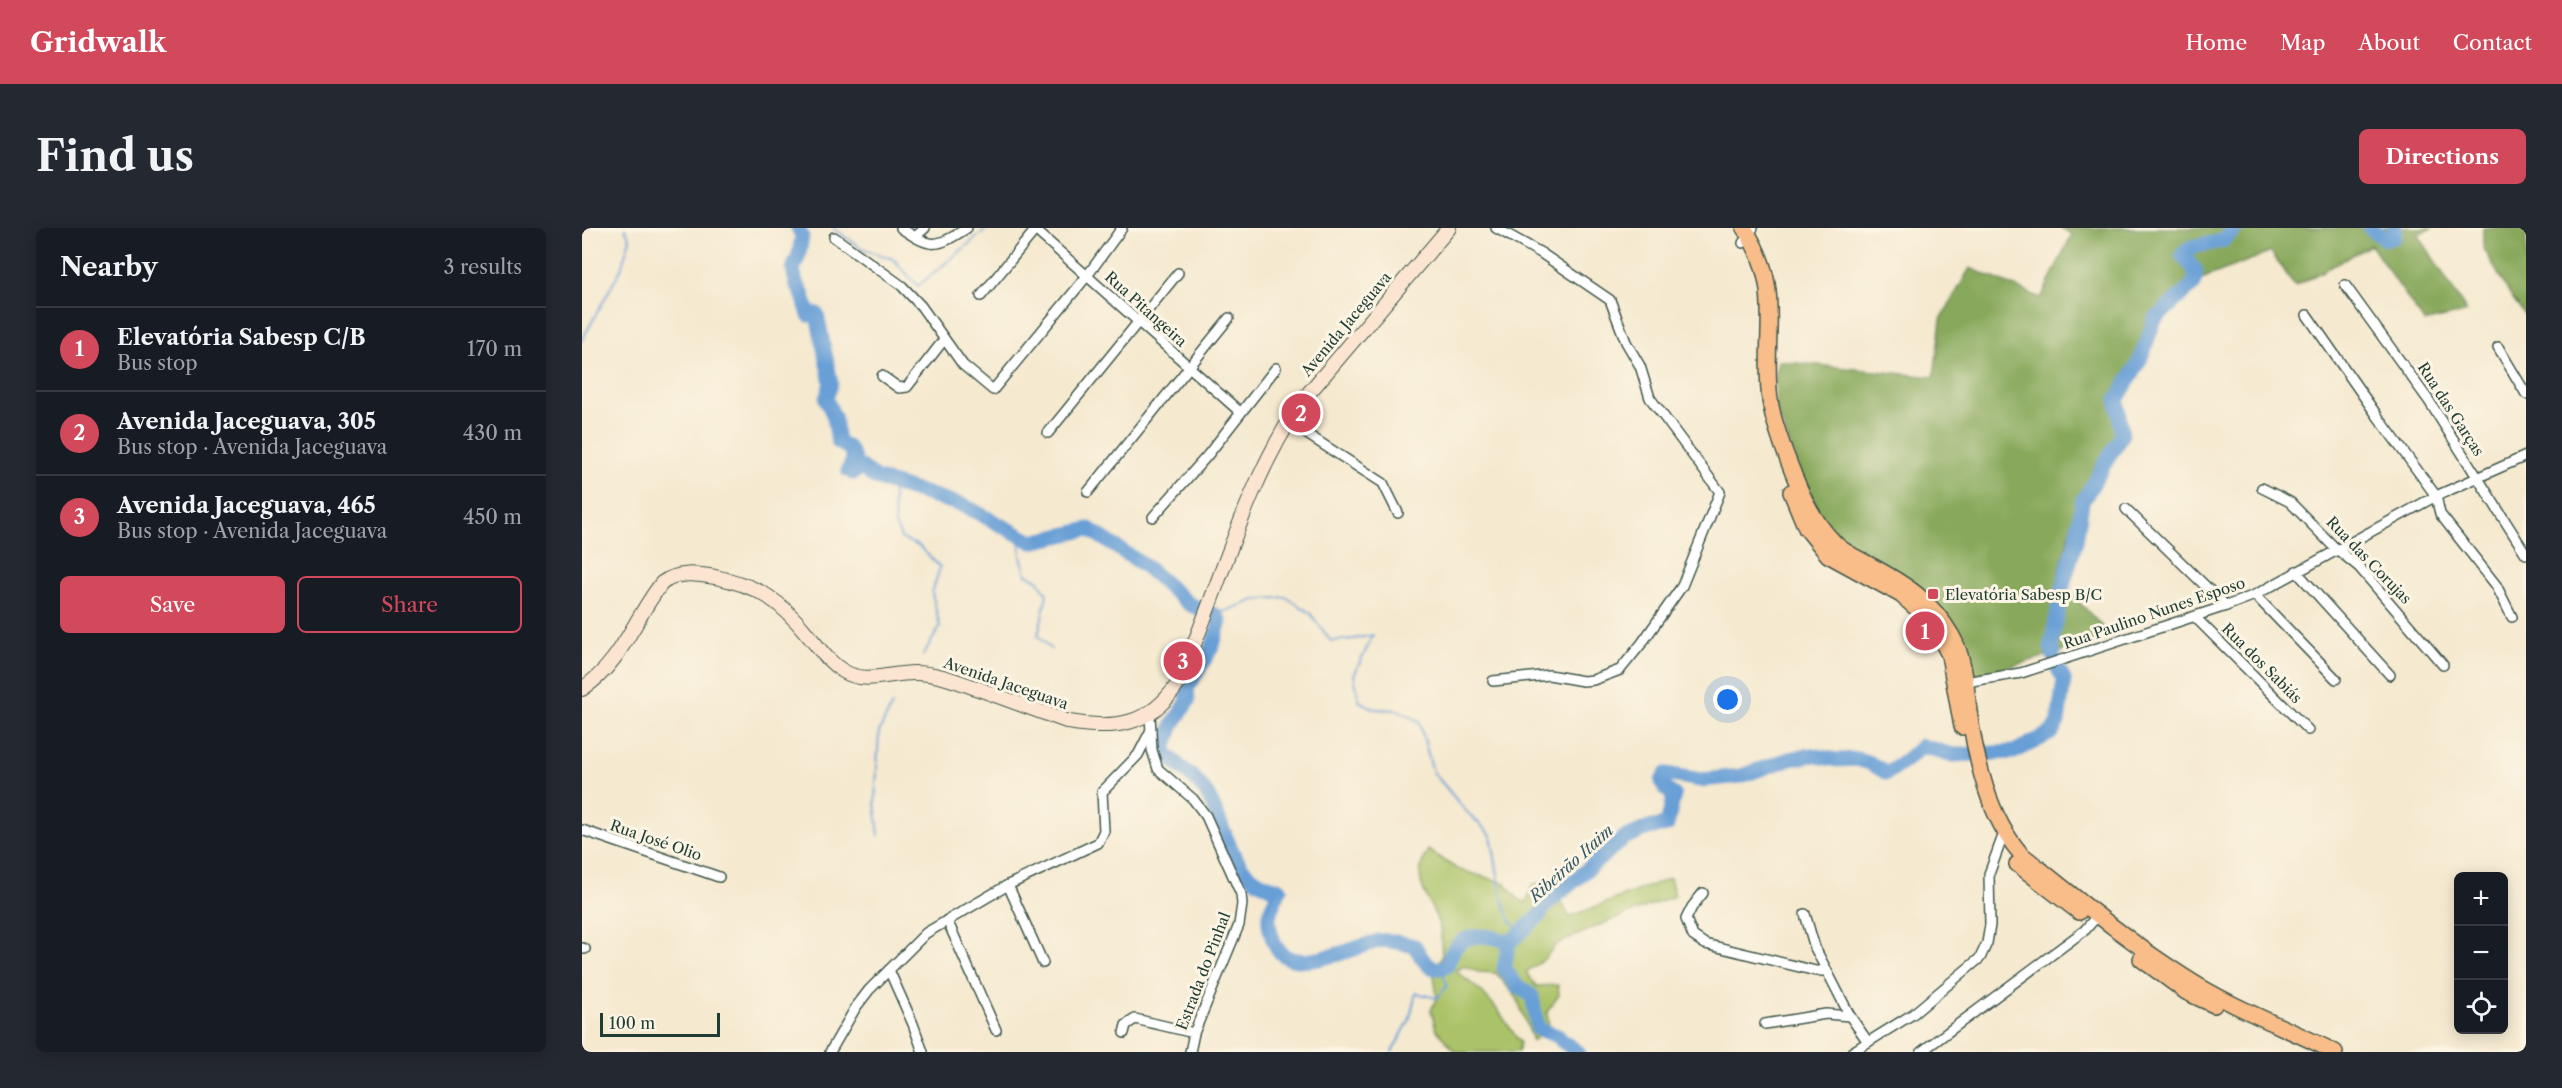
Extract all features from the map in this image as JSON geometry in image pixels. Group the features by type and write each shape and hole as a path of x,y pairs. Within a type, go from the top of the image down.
{"main road":[{"name":"Avenida Jaceguava","path":"582,689 593,682 615,659 662,583 675,576 694,574 741,583 768,595 789,613 835,666 856,677 880,678 901,673 930,674 960,682 1069,722 1086,725 1127,722 1150,715 1163,704 1177,685 1249,499 1267,458 1288,422 1302,401 1449,228"},
{"path":"1733,228 1747,234 1760,256 1769,288 1768,380 1772,410 1808,508 1835,544 1909,586 1927,602 1941,620 1960,652 1965,682 1961,690 1967,738"},
{"path":"1747,234 1761,292 1759,381 1764,411 1799,513 1814,539 1828,555 1880,582 1920,610 1933,623 1960,680 1965,682"},
{"path":"1949,655 1967,738 2002,837 2095,919 2186,992 2312,1052"},
{"path":"2095,919 2205,990 2335,1052"}],"street":[{"path":"901,228 931,244 941,244 967,228"},
{"path":"915,237 925,228"},
{"path":"834,237 902,286 921,306 963,366 990,389 996,390 1087,276 1122,228"},
{"path":"1493,681 1549,675 1583,681 1593,680 1620,670 1682,586 1720,492 1650,398 1640,366 1626,342 1610,300 1541,253 1496,228"},
{"path":"981,296 1035,229"},
{"name":"Rua Pitangeira","path":"1035,229 1240,412"},
{"path":"1048,433 1178,273"},
{"name":"Rua das Garças","path":"2345,285 2429,400 2526,554"},
{"path":"2307,315 2436,496 2440,514 2496,585 2512,617"},
{"path":"1088,492 1229,318"},
{"path":"882,376 899,388 907,387 944,341"},
{"path":"2498,347 2526,394"},
{"path":"1154,516 1207,456 1276,368"},
{"path":"1288,422 1383,483 1398,513"},
{"name":"Rua Paulino Nunes Esposo","path":"1965,682 2021,673 2196,618 2254,595 2436,496 2526,456"},
{"name":"Rua das Corujas","path":"2262,488 2290,502 2336,549 2359,567 2444,665"},
{"path":"2126,508 2226,606"},
{"path":"2296,571 2390,675"},
{"path":"2254,595 2336,679"},
{"name":"Rua dos Sabiás","path":"2196,618 2308,730"},
{"name":"Estrada do Pinhal","path":"1150,715 1152,750 1158,769 1193,799 1206,816 1241,894 1239,924 1194,1033 1190,1052"},
{"path":"830,1052 856,1007 926,933 1008,885 1098,843 1104,831 1102,792 1138,755 1151,730"},
{"name":"Rua José Olio","path":"582,830 719,877"},
{"path":"1852,1052 1913,1014 1980,958 1987,943 1990,925 1989,874 2002,837"},
{"path":"1008,885 1043,963"},
{"path":"1703,893 1686,919 1689,930 1699,941 1779,963 1816,971 1827,971"},
{"path":"1804,914 1815,948 1850,1016 1868,1042"},
{"path":"1921,1052 2095,919"},
{"path":"947,920 996,1030"},
{"path":"889,970 923,1052"},
{"path":"1765,1024 1826,1014 1850,1016"},
{"path":"1124,1033 1126,1025 1135,1019 1194,1033"}],"green space":[{"path":"2061,228 2433,228 2418,234 2467,312 2424,322 2371,245 2295,286 2271,252 2188,284 2150,318 2135,356 2111,398 2117,433 2078,500 2056,585 2071,593 2112,637 1992,672 1970,676 1968,651 1936,602 1910,580 1840,542 1819,514 1809,496 1776,407 1775,381 1778,361 1934,377 1941,319 1970,268 2041,298 2072,234"},
{"path":"2483,228 2526,228 2526,316 2513,300 2483,247"},
{"path":"1428,850 1457,869 1505,883 1517,898 1526,903 1532,885 1555,877 1571,876 1561,900 1569,917 1670,878 1675,896 1557,944 1543,960 1526,972 1536,986 1558,985 1559,995 1547,1012 1549,1026 1533,1041 1517,998 1496,973 1478,972 1464,966 1456,971 1483,993 1498,1010 1520,1043 1518,1052 1455,1052 1436,1029 1431,1010 1437,998 1433,969 1442,957 1440,929 1421,882 1422,862"}],"waterway":[{"path":"582,340 621,269 630,239 625,228"},
{"path":"798,228 802,236 799,254 793,269 809,315 817,314 831,383 826,399 834,417 838,442 849,448 854,459 848,470 853,473 861,467 875,478 965,506 1032,542 1089,529 1145,566 1189,604 1215,615 1220,621 1213,645 1187,689 1188,701 1173,724 1164,751 1204,789 1241,866 1263,884 1280,889 1271,909 1269,926 1274,942 1281,953 1293,959 1307,960 1338,954 1379,941 1387,941 1415,946 1427,964 1441,968 1447,966 1455,948 1467,939 1481,936 1503,940 1509,943 1504,968 1517,986 1532,996 1538,1029 1558,1036 1578,1052"},
{"path":"833,228 861,248 893,259 918,286 988,228"},
{"name":"Ribeirão Itaim","path":"2053,655 2051,646 2064,581 2076,541 2082,502 2122,435 2117,400 2140,360 2155,319 2194,284 2196,271 2182,255 2191,247 2222,241 2236,228"},
{"name":"Ribeirão Itaim","path":"2370,228 2385,239 2394,237 2395,228"},
{"path":"892,483 895,525 902,539 919,546 940,567 932,593 940,627 923,655"},
{"path":"1020,536 1021,556 1026,574 1038,580 1047,594 1038,636 1051,649"},
{"path":"1215,615 1255,600 1286,597 1310,613 1331,641 1373,635 1354,675 1359,701 1375,709 1397,710 1419,721 1433,772 1465,810 1491,835 1502,898 1510,920 1521,931"},
{"name":"Ribeirão Itaim","path":"1509,943 1538,917 1547,904 1624,838 1648,828 1667,825 1674,795 1665,789 1662,781 1666,774 1701,780 1741,776 1789,759 1812,755 1837,760 1857,759 1870,763 1887,773 1922,746 1953,755 2014,752 2051,733 2058,722 2064,680 2056,665"},
{"path":"879,835 875,803 879,732 892,705"},
{"path":"1392,1052 1409,1021 1416,993 1437,998 1447,986 1442,969"}],"place":[{"name":"Avenida Jaceguava, 305","path":"1301,413"},
{"name":"Elevatória Sabesp B/C","path":"1933,594"},
{"name":"Elevatória Sabesp C/B","path":"1925,631"},
{"name":"Avenida Jaceguava, 465","path":"1183,661"}]}
